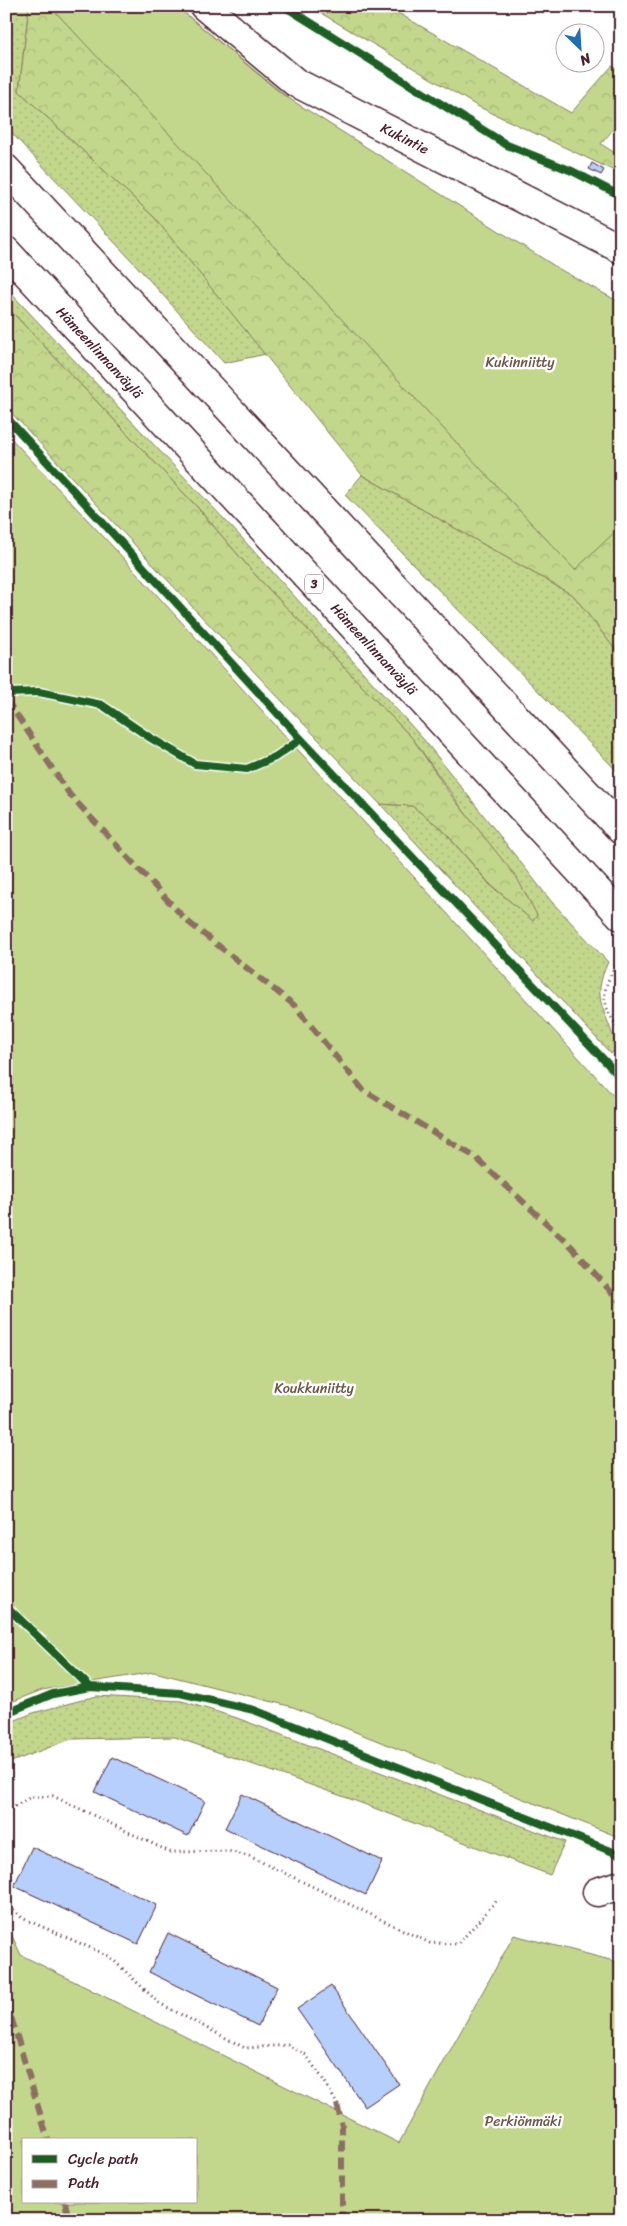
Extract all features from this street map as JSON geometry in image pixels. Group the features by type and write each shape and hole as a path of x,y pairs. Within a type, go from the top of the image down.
{"main road":[{"name":"Kukintie","path":"204,6 295,82 621,249"},
{"path":"6,168 621,830"},
{"name":"Hämeenlinnanväylä","path":"6,251 621,916"}],"path":[{"path":"616,966 606,982 604,997 607,1011 621,1032"},
{"path":"603,1059 612,1069 621,1054"},
{"path":"6,1811 31,1797 53,1796 170,1852 228,1851 249,1856 430,1943 458,1944 497,1900"},
{"path":"6,1903 22,1918 109,1956 159,2003 245,2048 288,2045 306,2054 337,2104"}],"green space":[{"path":"6,6 29,6 19,91 154,217 266,354 224,363 134,263 6,127"},
{"name":"Kukinniitty","path":"29,6 176,6 621,371 621,657 574,596 362,475 154,217 19,91"},
{"name":"Kukinniitty","path":"50,6 176,6 282,94 561,270 621,303 621,526 575,570"},
{"path":"309,6 386,6 571,113 612,66 621,71 621,120 601,144 621,157 621,174 477,106"},
{"path":"6,288 241,537 425,741 551,901 608,962 600,987 600,997 616,1048 611,1054 380,804 412,806 442,829 490,885 533,920 537,915 413,739 258,578 197,507 6,306"},
{"path":"6,306 197,507 258,578 413,739 450,794 517,878 537,915 533,921 490,884 442,829 412,806 380,804 6,407"},
{"name":"Koukkuniitty","path":"6,433 114,548 621,1104 621,1838 293,1707 154,1672 42,1690 6,1704"},
{"path":"362,475 574,596 621,657 621,775 345,495"},
{"path":"97,1696 182,1701 237,1718 565,1842 550,1875 353,1800 175,1737 71,1739 6,1764 6,1724 33,1713"},
{"name":"Perkiönmäki","path":"6,1923 21,1955 399,2143 514,1935 618,1962 621,1957 621,2220 6,2220"}],"building":[{"path":"592,163 604,170 601,175 589,169"},
{"path":"112,1757 205,1801 188,1836 95,1792"},
{"path":"242,1794 382,1861 366,1895 225,1828"},
{"path":"32,1847 157,1905 138,1944 14,1886"},
{"path":"168,1933 277,1987 258,2026 149,1972"},
{"path":"331,1986 399,2084 365,2107 297,2009"}],"marked path":[{"path":"6,699 70,795 187,921 294,1005 363,1090 475,1157 571,1246 621,1303"},
{"path":"6,2000 47,2138"},
{"path":"337,2104 342,2126 342,2220"},
{"path":"65,2204 69,2220"}],"cycle path":[{"path":"284,6 507,145 572,171 621,196"},
{"path":"6,417 301,739 621,1078"},
{"path":"6,693 39,692 102,705 149,737 195,764 247,769 275,757 301,739"},
{"path":"6,1606 90,1687"},
{"path":"6,1713 53,1694 90,1687 180,1693 254,1710 621,1855"}]}
